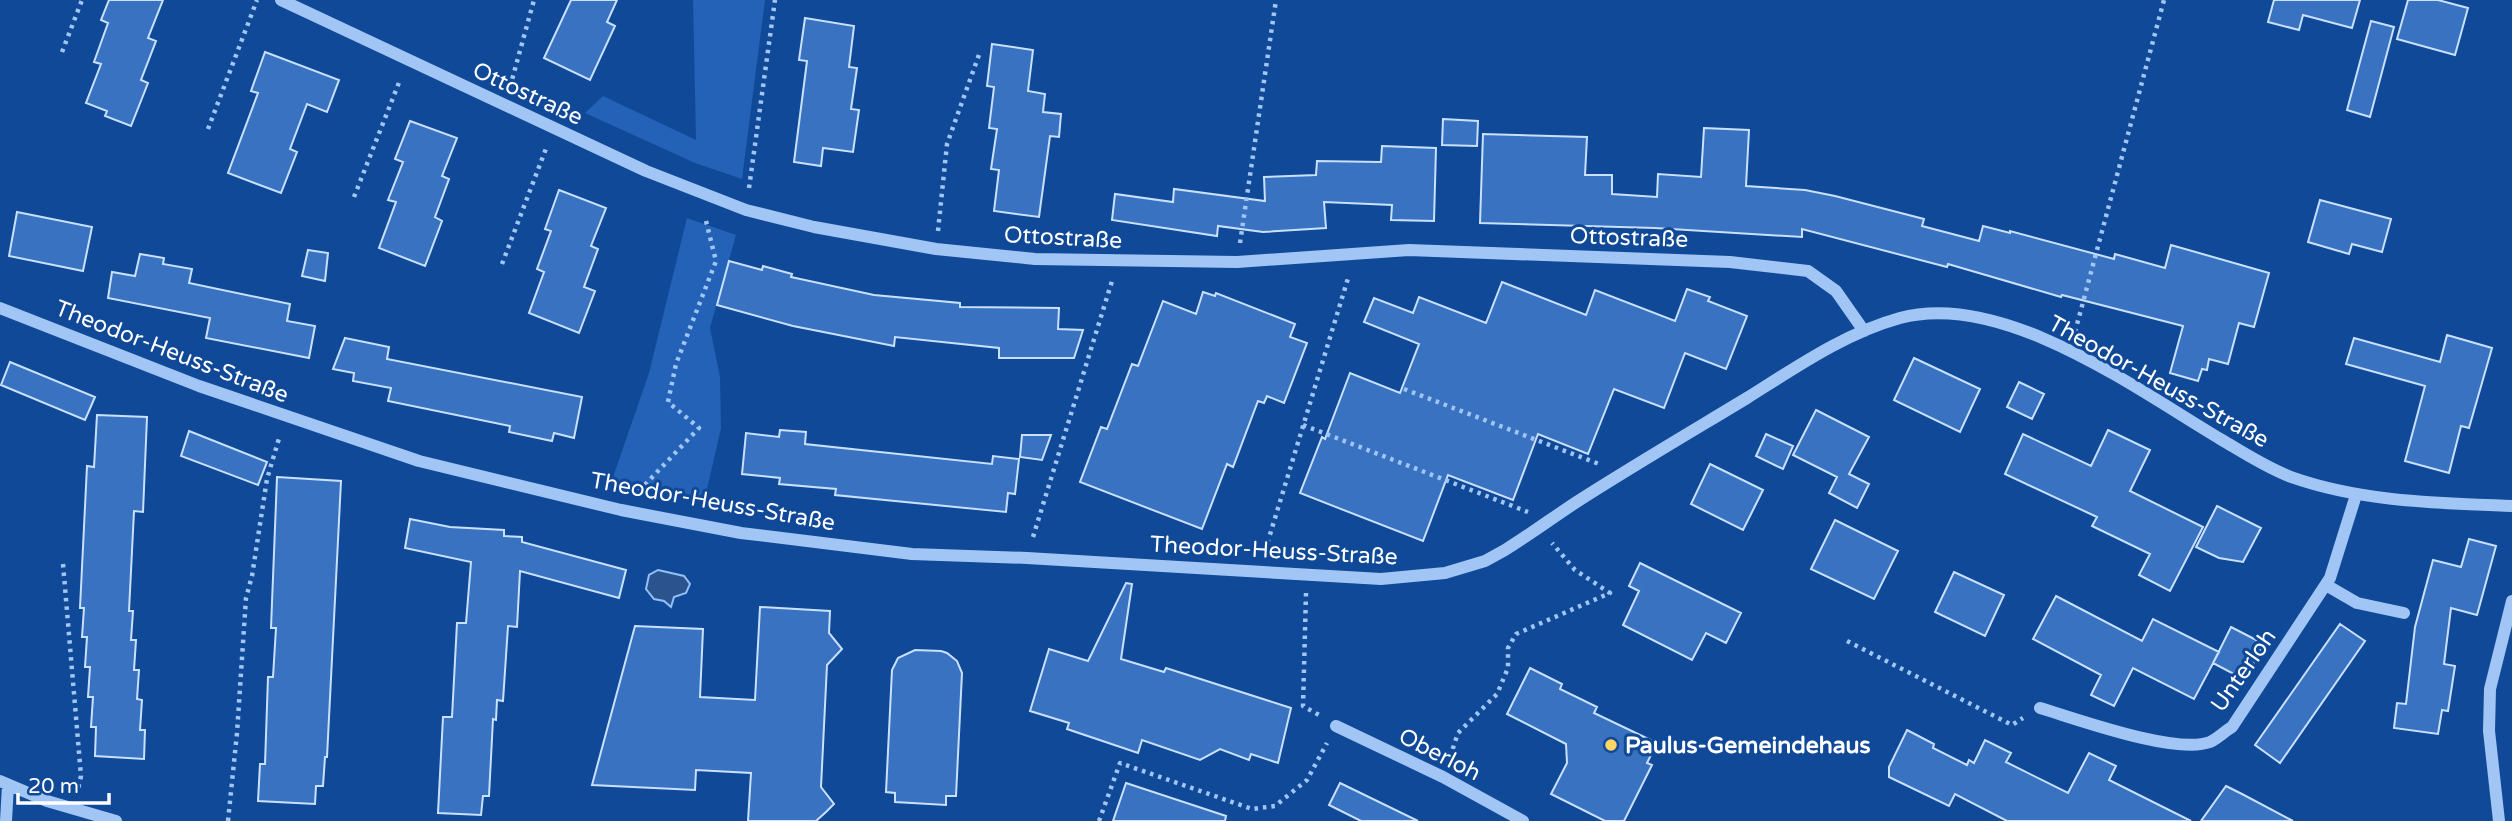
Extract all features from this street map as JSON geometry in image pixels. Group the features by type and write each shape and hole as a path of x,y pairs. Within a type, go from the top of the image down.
{"street":[{"name":"Ottostraße","path":"281,0 697,192 747,210 814,228 936,249 1035,259 1237,261 1409,250 1730,262 1808,271 1836,291 1864,331"},
{"name":"Theodor-Heuss-Straße","path":"0,308 199,386 419,461 621,510 741,533 912,554 1027,558 1381,579 1445,573 1485,561 1815,356 1864,331 1902,318 1941,312 1977,315 2070,350 2289,476 2356,495 2434,503 2512,506"},
{"name":"Unterloh","path":"2040,708 2147,739 2176,744 2209,742 2232,727 2330,578 2356,495"},
{"path":"2326,585 2357,603 2404,613"},
{"path":"2499,821 2489,731 2490,689 2512,601"},
{"name":"Oberloh","path":"1336,726 1443,777 1523,821"},
{"path":"6,821 4,783 73,810 116,821"}],"path":[{"path":"62,52 82,0"},
{"path":"208,129 257,0"},
{"path":"506,106 534,0"},
{"path":"747,210 775,0"},
{"path":"1237,261 1276,0"},
{"path":"2070,350 2164,0"},
{"path":"936,249 947,144 980,52"},
{"path":"354,197 408,59"},
{"path":"502,264 554,128"},
{"path":"621,510 699,428 667,402 676,364 716,261 715,248 697,192"},
{"path":"1258,572 1356,254"},
{"path":"1027,558 1118,261"},
{"path":"1404,388 1623,473"},
{"path":"228,821 234,782 246,598 267,480 285,417"},
{"path":"1303,425 1546,524 1575,570 1610,593 1516,634 1508,648 1508,668 1497,694 1458,733 1443,777"},
{"path":"63,564 81,776 73,810"},
{"path":"1100,821 1120,763 1252,809 1275,806 1307,780 1336,726 1303,705 1307,576"},
{"path":"1847,641 2012,725 2040,708"}],"shaded area":[{"path":"693,0 765,0 742,179 695,163 585,113 603,96 696,140"},
{"path":"687,218 736,235 710,328 720,377 721,428 705,498 612,480 649,373"},
{"path":"658,570 684,576 690,584 686,593 674,597 671,607 664,601 654,599 646,589 649,575"}],"building":[{"path":"109,0 163,0 148,38 156,41 141,80 148,83 131,126 105,116 107,111 86,103 101,64 94,62 108,23 101,20"},
{"path":"571,0 617,0 607,22 615,26 590,80 544,58"},
{"path":"2274,0 2360,0 2352,28 2303,15 2299,30 2268,22"},
{"path":"2408,0 2438,0 2468,8 2455,55 2397,39"},
{"path":"805,18 854,26 849,67 857,68 851,109 859,110 853,152 823,148 821,166 794,162 807,61 799,60"},
{"path":"2371,21 2394,27 2370,117 2347,110"},
{"path":"992,44 1033,50 1028,91 1045,94 1043,112 1061,114 1059,137 1050,136 1039,217 994,211 999,170 991,169 997,129 989,128 994,87 987,86"},
{"path":"265,52 339,80 327,112 307,104 290,149 297,152 281,193 228,173 258,93 251,91"},
{"path":"1443,119 1478,121 1477,146 1442,145"},
{"path":"410,121 457,138 442,176 449,179 435,217 442,221 425,266 379,248 396,202 388,200 403,162 395,159"},
{"path":"1704,128 1749,130 1746,186 1805,190 1835,196 1924,219 1922,226 1979,241 1983,226 2114,259 2115,254 2165,268 2171,245 2269,273 2254,327 2239,323 2228,364 2209,359 2207,370 2202,369 2198,381 2170,373 2183,326 2062,295 2061,297 1948,264 1947,267 1802,229 1802,237 1655,228 1480,223 1483,134 1587,137 1585,175 1612,175 1612,194 1657,197 1658,174 1701,177"},
{"path":"1382,146 1436,148 1434,221 1391,220 1392,205 1324,202 1326,228 1263,232 1218,226 1217,236 1112,220 1115,194 1173,202 1174,189 1265,201 1264,177 1316,175 1317,161 1381,162"},
{"path":"559,190 606,208 591,246 598,249 584,287 595,291 579,333 529,313 544,272 537,269 551,231 545,229"},
{"path":"2320,200 2391,219 2382,252 2352,244 2349,254 2308,242"},
{"path":"17,212 92,227 83,271 9,256"},
{"path":"308,250 328,253 325,281 302,276"},
{"path":"140,254 164,258 163,264 192,269 189,283 290,304 287,321 315,326 309,358 206,338 210,318 108,298 112,272 135,276"},
{"path":"729,261 762,270 763,266 792,274 791,277 874,295 960,303 960,307 1059,308 1058,329 1083,330 1074,358 999,358 999,348 895,337 894,346 793,326 717,305"},
{"path":"1502,282 1586,315 1595,290 1675,321 1687,289 1710,297 1708,301 1747,316 1726,369 1685,353 1664,408 1614,389 1588,454 1538,434 1513,500 1448,475 1423,541 1300,493 1322,437 1325,439 1350,373 1400,393 1419,344 1364,322 1374,298 1413,313 1419,297 1486,323"},
{"path":"1203,292 1215,296 1216,293 1295,324 1290,337 1307,343 1284,403 1267,396 1264,403 1258,401 1233,467 1227,464 1202,529 1080,482 1101,427 1107,429 1132,364 1138,366 1163,301 1196,314"},
{"path":"2447,335 2492,348 2469,428 2461,426 2449,473 2405,461 2425,386 2346,364 2354,338 2440,362"},
{"path":"345,338 389,347 387,359 582,397 574,438 554,433 552,441 509,432 510,426 388,401 391,388 353,381 354,373 333,369"},
{"path":"1914,358 1980,389 1960,432 1894,400"},
{"path":"10,362 95,397 85,420 1,385"},
{"path":"2019,382 2044,394 2032,419 2007,407"},
{"path":"1816,410 1869,437 1849,474 1869,484 1857,508 1829,493 1837,477 1793,455"},
{"path":"97,415 147,417 143,512 134,511 129,611 133,611 131,640 136,640 134,670 139,670 137,699 142,700 140,730 145,730 144,759 95,756 96,727 91,727 93,697 88,697 90,667 85,667 87,637 82,637 84,608 80,608 87,466 94,467"},
{"path":"780,430 806,432 805,444 992,464 993,456 1019,459 1015,494 1008,493 1006,512 835,495 836,489 779,484 780,478 742,474 746,433 779,437"},
{"path":"2108,430 2150,450 2130,491 2203,527 2170,591 2139,575 2150,554 2092,526 2097,517 2005,474 2023,434 2091,466"},
{"path":"189,431 267,462 258,485 181,456"},
{"path":"1766,434 1793,446 1783,469 1756,456"},
{"path":"1022,435 1051,435 1042,460 1020,457"},
{"path":"1710,464 1763,490 1743,530 1691,504"},
{"path":"277,477 341,481 327,757 323,786 316,786 315,804 258,801 260,764 265,764 268,677 273,677 276,628 271,628"},
{"path":"2217,506 2261,528 2243,562 2219,558 2196,547"},
{"path":"410,519 450,527 504,530 504,536 522,537 522,542 626,570 619,598 520,571 517,627 508,626 503,701 497,700 496,720 493,719 489,796 483,796 481,815 438,813 443,717 452,717 457,623 466,623 471,562 405,548"},
{"path":"1835,520 1898,551 1874,599 1811,569"},
{"path":"2469,539 2496,546 2477,615 2451,608 2444,664 2455,666 2448,711 2442,710 2438,734 2394,728 2397,703 2406,704 2415,627 2433,560 2461,567"},
{"path":"1640,563 1741,613 1726,643 1706,633 1692,660 1623,625 1639,591 1629,586"},
{"path":"1954,572 2004,595 1985,636 1935,612"},
{"path":"1126,583 1132,584 1121,659 1164,672 1166,668 1291,708 1278,763 1251,754 1249,760 1220,749 1200,760 1142,740 1138,753 1067,729 1069,723 1030,711 1049,649 1088,661"},
{"path":"2056,596 2142,641 2153,619 2219,652 2194,699 2133,668 2114,706 2091,695 2101,675 2033,639"},
{"path":"760,607 830,611 829,633 842,649 827,665 821,787 834,804 816,821 748,821 751,773 696,770 695,790 592,785 635,626 703,629 700,697 755,700"},
{"path":"2340,624 2365,641 2280,763 2255,745"},
{"path":"2231,627 2264,644 2245,680 2213,663"},
{"path":"915,650 947,653 957,661 962,673 956,796 946,796 946,805 895,802 895,793 886,792 892,670 898,658"},
{"name":"Paulus-Gemeindehaus","path":"1530,668 1562,684 1560,689 1597,707 1594,713 1657,743 1647,763 1652,765 1624,821 1605,821 1551,794 1567,763 1566,744 1507,714"},
{"path":"1907,730 1934,744 1933,748 1967,765 1969,760 1974,763 1985,740 2011,753 2006,762 2068,793 2089,753 2116,766 2109,780 2191,821 2007,821 1955,794 1949,806 1889,777 1889,767"},
{"path":"1126,783 1226,816 1225,821 1113,821"},
{"path":"1340,783 1418,821 1361,821 1329,805"},
{"path":"2226,786 2242,794 2293,821 2201,821"}],"place":[{"name":"Paulus-Gemeindehaus","path":"1611,745"}]}
